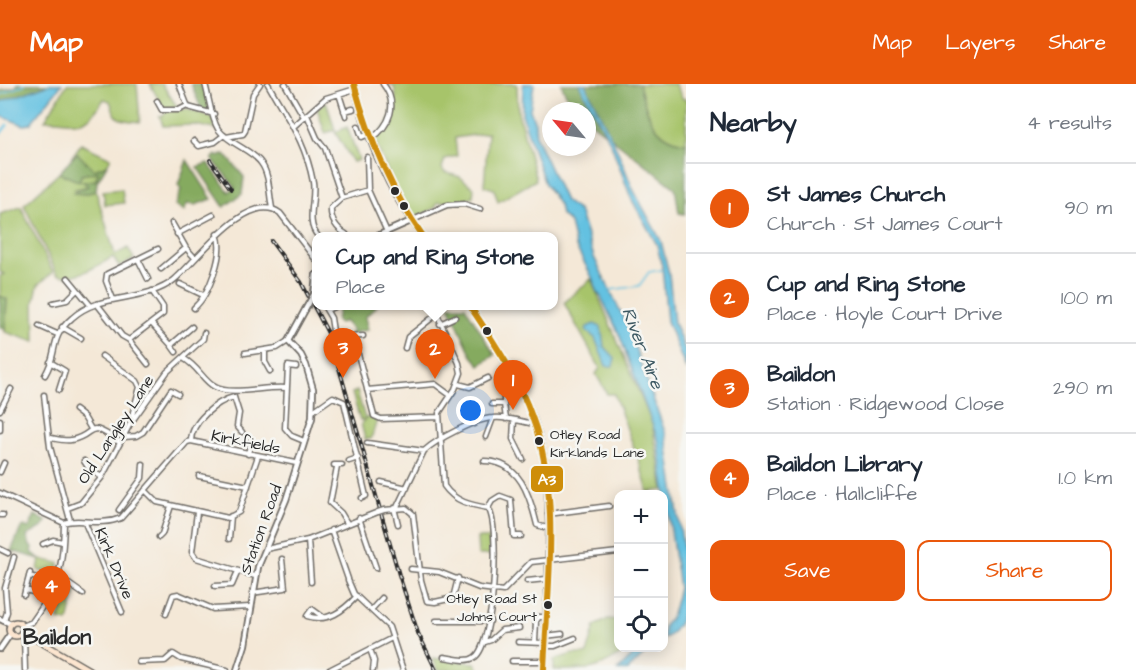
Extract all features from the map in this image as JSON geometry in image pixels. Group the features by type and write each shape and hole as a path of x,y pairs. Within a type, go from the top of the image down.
{"main road":[{"path":"355,86 369,137 389,184 419,232"},
{"path":"472,310 520,390 535,424 545,461 548,528 544,670"},
{"path":"22,630 17,635 11,633 11,624 16,622 22,630 89,670"}],"street":[{"path":"179,84 187,106"},
{"path":"205,84 216,124 231,144 255,156 266,172 272,208"},
{"path":"194,141 199,146 210,144 225,136 243,134 253,94 260,84"},
{"path":"268,84 294,126 307,155 313,184 313,228 315,232"},
{"path":"285,84 316,138 325,148 342,198"},
{"path":"358,126 362,137 369,137 386,125 392,114 390,97 383,84"},
{"path":"294,126 326,98 355,86"},
{"path":"339,94 345,113 353,109"},
{"path":"157,101 162,110 179,110 187,106 214,114"},
{"path":"367,157 368,190 387,232 447,205 464,204 480,208"},
{"path":"343,232 338,229 330,214 334,202 368,190"},
{"path":"45,375 51,362 57,334 77,313 113,299 152,291 172,282 228,224 261,209 272,208 280,213 312,255"},
{"path":"177,234 213,215"},
{"path":"172,223 186,248 195,258"},
{"path":"194,308 204,295 218,263 217,234"},
{"path":"161,269 186,248"},
{"path":"113,299 106,276 154,249"},
{"path":"138,259 148,272 148,279"},
{"path":"68,278 76,291 91,306"},
{"path":"180,284 204,295"},
{"path":"53,303 67,300 76,291"},
{"path":"129,340 152,324 164,311 152,291"},
{"path":"245,353 277,348 288,341 312,299"},
{"path":"97,304 148,364"},
{"path":"327,310 333,332"},
{"path":"438,310 440,324 459,363 458,384 440,409 439,417 444,486 451,495 464,502 488,508"},
{"path":"405,348 408,337 437,314"},
{"path":"440,324 456,317"},
{"path":"152,324 177,352"},
{"path":"39,326 57,334"},
{"path":"62,327 81,338"},
{"path":"171,345 192,327"},
{"name":"Old Langley Lane","path":"68,508 81,503 102,477 130,424 167,372 203,339 204,333"},
{"path":"363,336 352,338 373,414 377,418 439,417"},
{"name":"Station Road","path":"237,670 245,645 255,576 286,500 313,411 313,399 306,365 301,355 288,341"},
{"path":"439,347 451,346"},
{"path":"265,350 265,363 270,371"},
{"path":"102,356 136,381 140,387 130,424"},
{"path":"183,358 197,366 214,387 231,391 265,386 286,388"},
{"path":"51,362 62,367 67,373 60,387"},
{"path":"296,367 288,366 285,428 292,436 304,441"},
{"path":"458,384 470,387 488,378"},
{"path":"367,390 435,384 450,395"},
{"path":"1,406 11,389"},
{"path":"124,437 136,436 143,432 171,390 178,394"},
{"path":"44,395 51,452 70,520"},
{"path":"64,523 70,520 85,523 110,522 121,518 187,442 191,441 194,430 202,418 215,405 234,397 238,406 237,426 242,432"},
{"path":"504,397 506,419"},
{"path":"313,411 331,398 341,399 358,458 366,496 362,498"},
{"path":"492,405 504,404"},
{"path":"75,410 84,417 91,429"},
{"path":"471,414 474,424"},
{"path":"398,524 395,507 407,488 424,451 441,440 493,417 535,424"},
{"path":"486,437 493,417"},
{"path":"0,420 0,430"},
{"path":"514,420 513,439 523,459"},
{"path":"51,438 71,440 91,429 98,429 119,442"},
{"name":"Kirkfields","path":"191,441 296,463"},
{"path":"248,454 251,441"},
{"path":"368,443 424,451"},
{"path":"145,490 157,502 196,512 231,516 239,512 258,456"},
{"path":"349,461 358,458"},
{"path":"84,461 90,470 102,477"},
{"path":"484,461 491,461 519,476 526,486 537,525 548,528"},
{"path":"0,472 4,463"},
{"path":"118,510 142,478 143,464"},
{"path":"338,466 330,503 341,513 347,524"},
{"path":"199,476 248,486"},
{"path":"142,478 150,483"},
{"path":"381,482 407,488"},
{"path":"0,492 64,523"},
{"path":"444,657 474,658 485,642 490,621 492,591 494,532 488,508 492,501 500,496 511,500 513,536 521,536"},
{"path":"159,537 171,506"},
{"path":"548,514 609,506"},
{"path":"266,549 308,540 384,510 395,507 406,508 413,514 425,597 431,602 453,598 458,578"},
{"path":"196,512 192,552 196,558 255,576"},
{"path":"229,539 231,516"},
{"path":"359,518 376,568"},
{"path":"25,670 22,630 32,622 57,583 64,523"},
{"name":"Kirk Drive","path":"85,523 122,612"},
{"path":"331,530 348,579 357,596 389,627 403,670"},
{"path":"43,544 53,540 63,542"},
{"path":"308,540 311,582"},
{"path":"0,549 8,553"},
{"path":"411,569 458,578 492,591 503,591 531,562 614,552"},
{"path":"11,624 2,620 7,612 5,588 15,563 14,556"},
{"path":"252,593 285,588 282,559"},
{"path":"215,586 232,585 238,571"},
{"path":"50,596 25,592 29,574 57,583"},
{"path":"59,577 84,594"},
{"path":"527,581 546,579"},
{"path":"166,614 173,595 178,594 213,609 250,607"},
{"path":"322,617 312,609 306,617 322,617 340,613 357,596"},
{"path":"372,609 382,598"},
{"path":"535,642 536,621 539,617 546,617"},
{"path":"436,621 490,621"},
{"path":"485,642 490,641 500,631 519,629"},
{"path":"0,650 11,633"},
{"path":"545,642 562,634"},
{"path":"329,670 392,638"},
{"path":"518,642 545,642 555,646 575,638"},
{"path":"370,649 373,670"},
{"path":"139,662 165,661 173,654 181,659 226,670"},
{"path":"512,661 544,661"}],"green space":[{"path":"17,84 50,84 0,102 0,91 16,87"},
{"path":"67,84 137,84 140,122 120,119 110,101 104,99 84,121 45,120"},
{"path":"150,84 162,84 178,108 164,109"},
{"path":"191,84 204,84 211,110 209,112 202,111"},
{"path":"385,84 517,84 518,112 536,180 498,202 494,189 484,186 488,133 455,138 457,156 445,159 442,168 444,172 460,177 474,188 473,196 462,203 438,202 435,208 413,219 399,198 374,139 388,122 392,112 392,100 396,97 394,86"},
{"path":"561,84 639,84 648,114 658,130 675,141 686,143 685,214 679,213 675,188 596,126 596,102 570,102"},
{"path":"639,84 675,84 683,99 686,99 686,143 675,141 658,130 648,114"},
{"path":"326,101 335,130 325,133 317,108"},
{"path":"186,109 212,117 216,129 195,125 163,126 160,116 166,112"},
{"path":"347,127 359,160 353,162 335,132"},
{"path":"81,144 111,158 107,165 94,170 77,154 71,158"},
{"path":"77,153 94,170 107,165 97,182 96,191 84,194 72,193 88,186 83,182 96,180 98,172 81,175 80,182 59,173"},
{"path":"225,154 244,177 242,194 224,207 197,167 208,163 229,192 235,187 212,159 216,155 218,157"},
{"path":"187,160 212,199 195,205 187,204 184,211 175,205 181,190 178,185"},
{"path":"98,172 96,180 84,182 89,186 75,189 84,194 96,191 115,255 128,248 134,259 119,266 113,257 86,271 64,276 57,274 24,205 59,173 79,181 81,175"},
{"path":"122,189 124,203 105,205 103,191"},
{"path":"21,207 53,272 38,285 34,303 35,342 5,332 7,300 0,296 0,276 4,274 0,272 0,214"},
{"path":"591,279 652,423 664,490 647,490 614,394 607,394 596,374 600,368 564,303"},
{"path":"0,296 7,299 5,330 0,327"},
{"path":"338,310 373,310 365,317 368,330 357,332 354,337 350,333 353,331 344,321 339,324 336,320"},
{"path":"451,310 467,310 495,355 480,365 472,356"},
{"path":"357,391 365,419 372,415 377,420 371,439 365,439 361,424 364,420 360,420 352,393"},
{"path":"35,515 46,521 43,527 27,536 33,548 32,552 40,559 11,551 21,528 24,526 29,528"},
{"path":"477,538 489,538 490,555 478,555"},
{"path":"40,559 59,563 58,575 38,570"},
{"path":"69,584 75,593 68,622 59,620 62,609 52,606 50,598 54,594 59,596"},
{"path":"608,619 614,620 614,652 623,652 603,665 577,670 554,670 554,660 572,654 587,654 595,626"},
{"path":"432,658 475,663 479,670 438,670"}],"water":[{"path":"50,84 62,84 30,124 24,125 0,116 0,102"},
{"name":"River Aire","path":"523,84 534,84 530,110 542,156 545,156 565,201 579,211 594,257 628,327 666,435 686,567 684,607 680,622 668,636 668,620 672,615 679,588 668,510 668,490 665,490 658,440 619,334 575,245 570,223 561,215 559,205 545,184 522,114"},
{"path":"579,84 585,84 594,102 589,102"},
{"path":"596,106 633,189 661,241 669,274 674,323 686,352 686,370 667,321 662,266 657,245 631,198 611,144 596,116"},
{"path":"594,324 601,327 604,346 615,358 613,366 606,366 595,338 586,331 587,327"},
{"path":"636,652 647,652 628,670 618,670"}],"waterway":[{"path":"0,95 25,84"},
{"path":"0,133 7,124"},
{"path":"0,135 8,125"},
{"path":"610,290 639,286 649,272 661,270"}],"railway":[{"path":"210,160 231,189"},
{"path":"271,241 301,282 312,303"},
{"path":"316,310 330,337 418,633 436,670"}],"transit line":[{"name":"A3","path":"354,84 366,124 382,163 400,200 420,232"},
{"name":"A3","path":"473,310 520,388 541,447 550,510 544,670"}],"place":[{"name":"Baildon","path":"343,378"},
{"name":"Cup and Ring Stone","path":"435,379"},
{"name":"St James Church","path":"513,410"},
{"name":"Otley Road Kirklands Lane","path":"539,441"},
{"name":"Otley Road St Johns Court","path":"548,605"},
{"name":"Baildon Library","path":"51,616"}],"district":[{"name":"Baildon","path":"57,636"}]}
